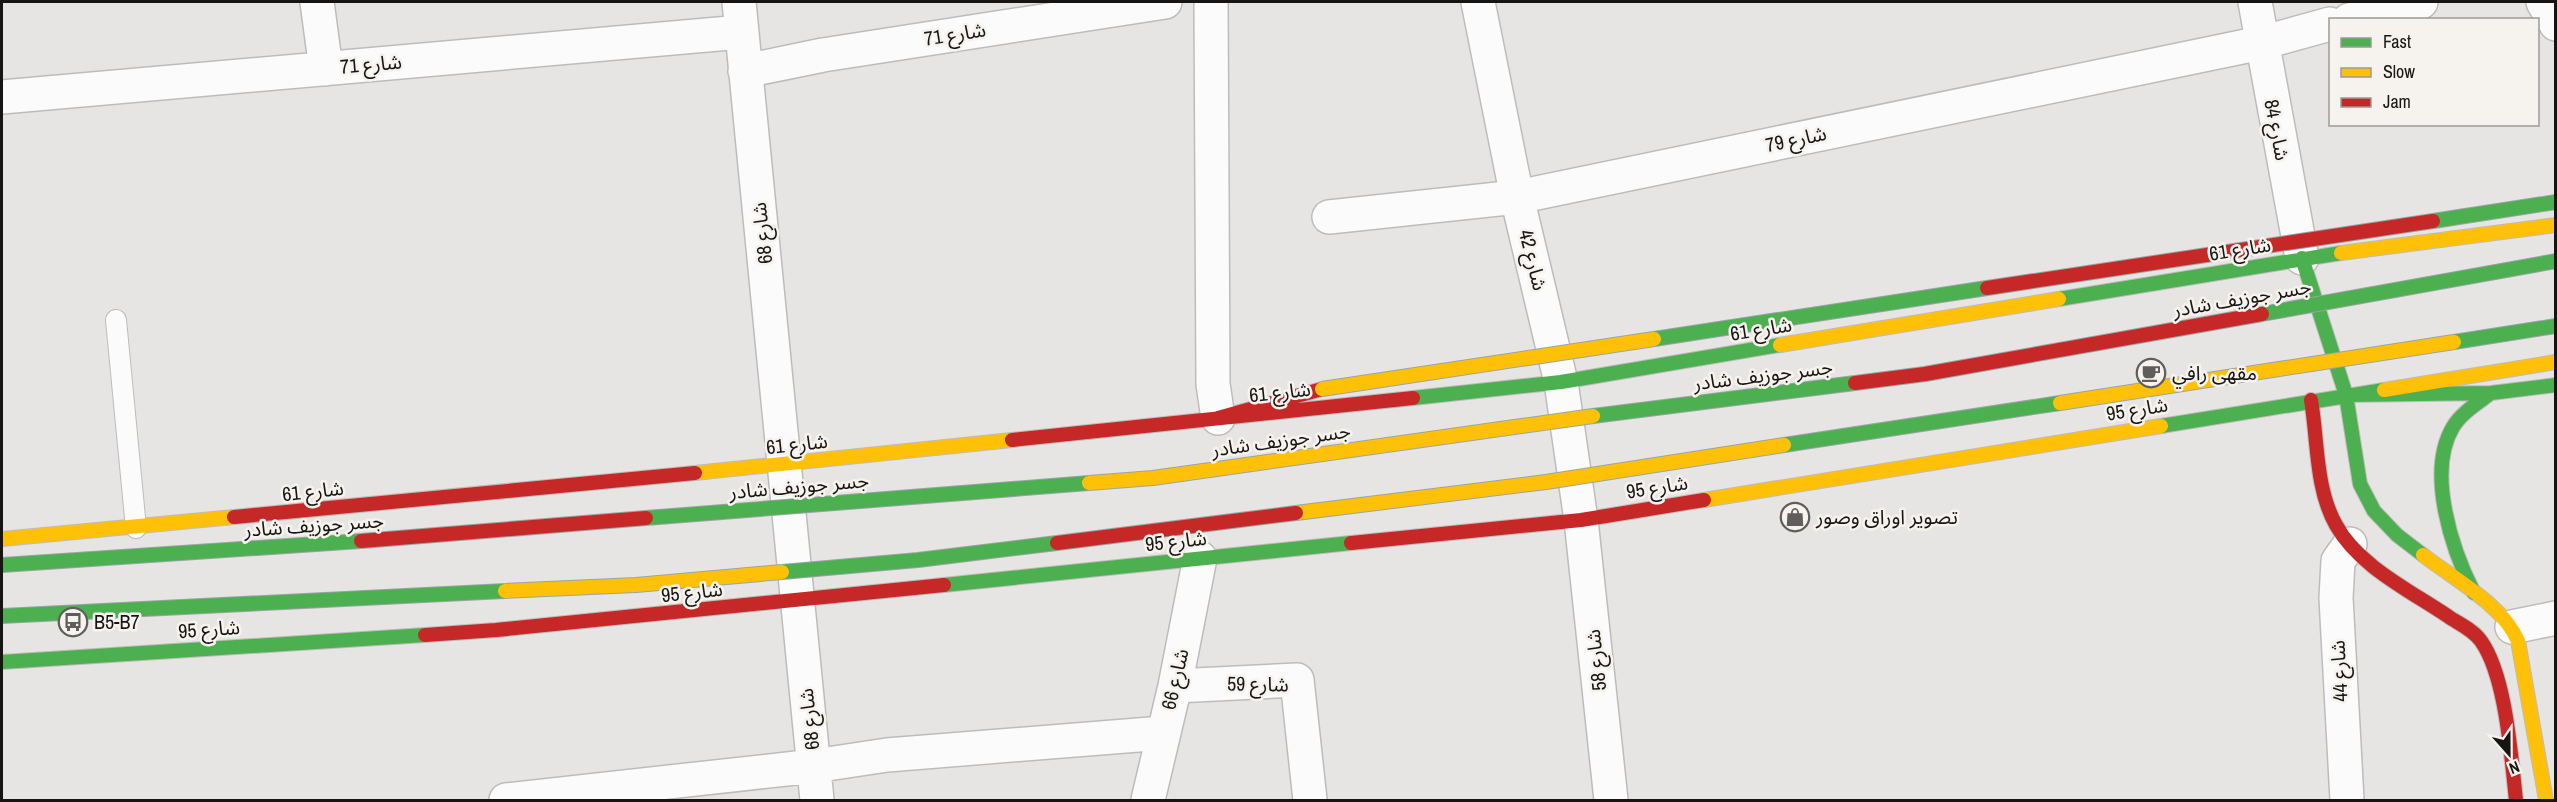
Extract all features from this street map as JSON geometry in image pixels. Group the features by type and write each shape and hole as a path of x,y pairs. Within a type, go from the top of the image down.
{"main road":[{"path":"1218,418 1322,389 2556,202"},
{"name":"شارع 61","path":"2,539 784,465 1561,382 2301,258 2556,225"},
{"path":"2301,258 2346,395 2361,484 2374,511 2397,535 2501,614 2512,627 2518,641 2531,788"},
{"name":"جسر جوزيف شادر","path":"2,565 290,547 1153,478 1589,417 1925,374 2556,261"},
{"path":"2,616 636,585 918,560 1546,482 2556,326"},
{"path":"2346,395 2556,362"},
{"path":"2346,395 2491,393 2555,385"},
{"path":"2474,593 2464,577 2446,510 2442,473 2443,446 2453,426 2491,393"},
{"name":"شارع 95","path":"2,662 496,630 1581,520 2346,395"},
{"path":"2311,400 2327,503 2336,525 2350,544 2395,580 2480,640 2490,657 2508,729 2531,788 2546,801"},
{"path":"2499,801 2531,788"}],"street":[{"path":"316,2 326,69"},
{"name":"شارع 71","path":"745,71 823,55 1165,2"},
{"path":"1211,2 1213,384 1218,418"},
{"name":"شارع 42","path":"1478,2 1517,197 1561,382 1581,520"},
{"name":"شارع 84","path":"2255,2 2260,42 2301,258"},
{"path":"2357,18 2421,2"},
{"path":"2543,2 2556,24"},
{"name":"شارع 71","path":"2,97 626,40 740,17"},
{"name":"شارع 68","path":"740,17 817,801"},
{"name":"شارع 79","path":"1329,217 1517,197 2260,42 2329,25"},
{"name":"شارع 58","path":"1581,520 1611,801"},
{"name":"شارع 44","path":"2347,801 2336,598 2338,561 2350,544"},
{"name":"شارع 66","path":"1148,801 1175,686 1200,558"},
{"path":"2512,627 2556,618"},
{"name":"شارع 59","path":"1175,686 1297,681 1310,801"},
{"path":"506,801 814,766 887,755 1163,733"}],"lane":[{"path":"116,320 136,528"}],"traffic: fast":[{"path":"2433,221 2556,202"},
{"path":"2059,299 2341,253"},
{"path":"2302,258 2346,395 2360,484 2374,511 2397,535 2423,555"},
{"path":"2262,314 2556,261"},
{"path":"1654,339 1987,288"},
{"path":"2454,342 2556,326"},
{"path":"1413,398 1561,382 1780,345"},
{"path":"1593,416 1855,383"},
{"path":"2346,395 2491,393 2556,385"},
{"path":"2161,426 2384,390"},
{"path":"2474,593 2458,555 2445,511 2442,466 2445,445 2456,422 2491,393"},
{"path":"1784,445 2060,403"},
{"path":"646,518 1089,483"},
{"path":"2,565 361,541"},
{"path":"782,572 918,560 1057,543"},
{"path":"944,585 1351,543"},
{"path":"2,616 505,591"},
{"path":"2,662 425,635"}],"traffic: slow":[{"path":"2341,253 2556,225"},
{"path":"1780,345 2059,299"},
{"path":"1322,389 1654,339"},
{"path":"2060,403 2454,342"},
{"path":"2384,390 2556,362"},
{"path":"1089,483 1153,478 1593,416"},
{"path":"1704,500 2161,426"},
{"path":"695,473 1012,440"},
{"path":"1296,513 1546,482 1784,445"},
{"path":"2,539 234,517"},
{"path":"2423,555 2490,604 2511,628 2518,641 2546,800"},
{"path":"505,591 636,585 782,572"}],"traffic: jam":[{"path":"1987,288 2433,221"},
{"path":"1855,383 1925,374 2262,314"},
{"path":"1218,418 1322,389"},
{"path":"1012,440 1413,398"},
{"path":"2311,400 2324,495 2329,511 2346,540 2358,554 2388,578 2471,631 2481,641 2489,656 2502,695 2516,800"},
{"path":"234,517 695,473"},
{"path":"1351,543 1581,520 1704,500"},
{"path":"1057,543 1296,513"},
{"path":"361,541 646,518"},
{"path":"425,635 496,630 944,585"}],"place":[{"name":"مقهى رافي","path":"2151,373"},
{"name":"تصوير اوراق وصور","path":"1795,517"},
{"name":"B5-B7","path":"73,622"}]}
